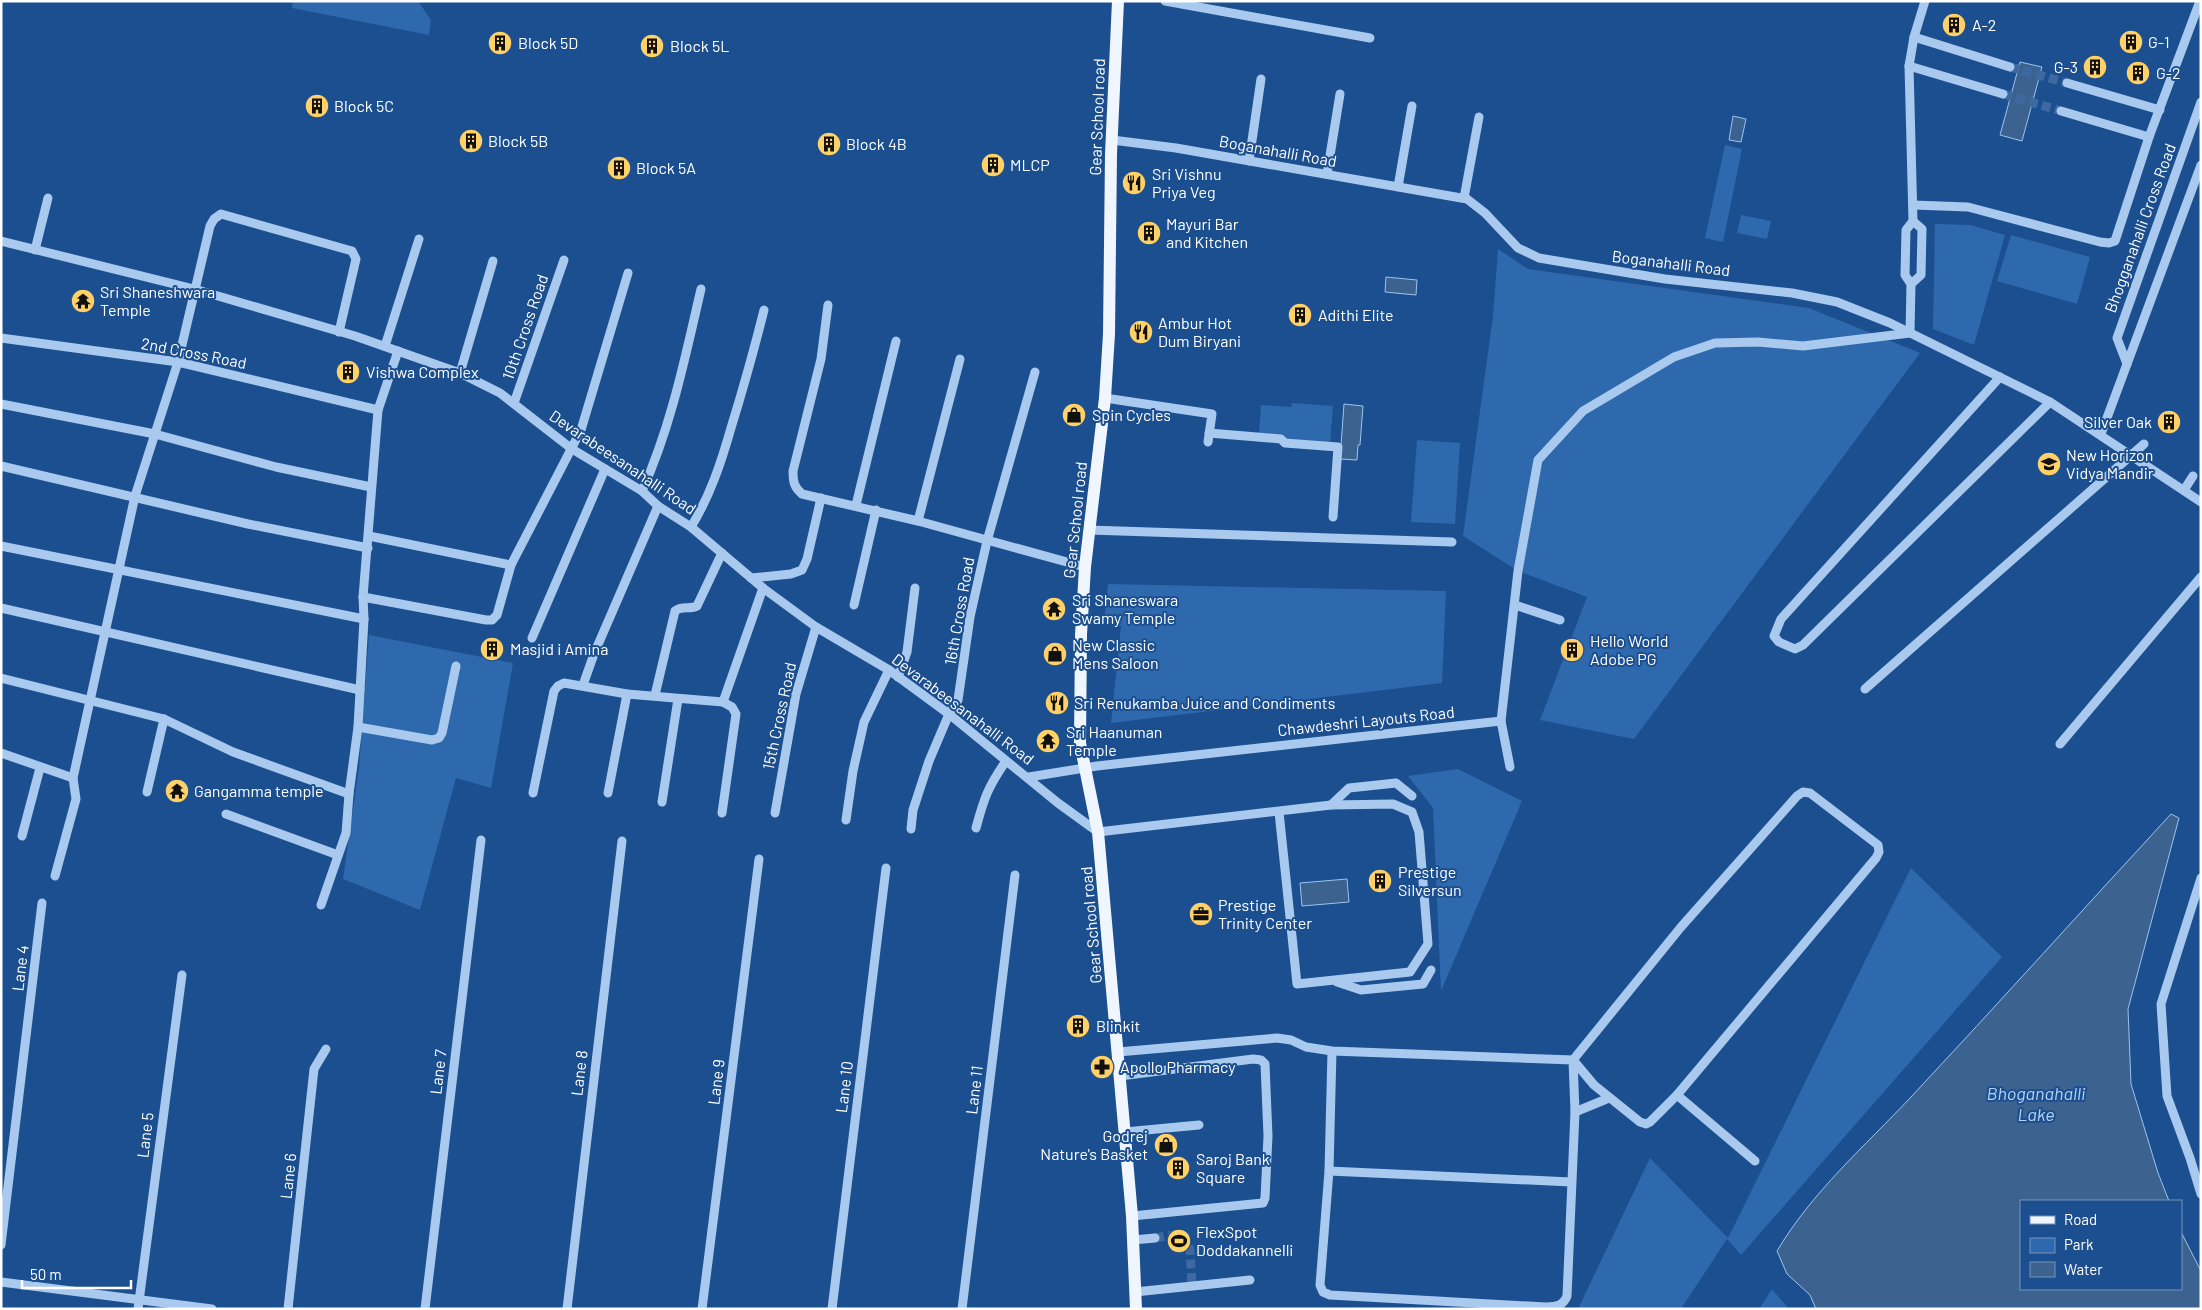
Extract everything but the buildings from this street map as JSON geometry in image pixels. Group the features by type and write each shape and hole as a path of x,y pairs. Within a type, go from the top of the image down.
{"main road":[{"name":"Gear School road","path":"1118,1 1112,140 1109,328 1105,398 1085,568 1081,635 1080,742 1098,832 1132,1216 1136,1309"}],"street":[{"path":"1165,1 1370,38"},
{"path":"1911,284 1921,276 1922,229 1914,221 1909,66 1914,37 1925,1"},
{"path":"1913,205 1968,208 2100,242 2109,243 2115,241 2149,137 2200,1"},
{"path":"1914,37 2010,67"},
{"path":"1909,66 2003,94"},
{"path":"1249,161 1261,79"},
{"path":"2067,83 2160,110"},
{"path":"1327,174 1340,94"},
{"name":"Bhogganahalli Cross Road","path":"2127,364 2117,338 2201,102"},
{"path":"1398,187 1412,106"},
{"path":"2061,111 2149,137"},
{"path":"1464,198 1479,117"},
{"name":"Boganahalli Road","path":"1112,140 1176,148 1464,198 1485,213 1518,248 1538,258 1656,278 1792,293 1837,302 1910,333 2050,402 2133,455 2201,502"},
{"path":"2101,434 2201,165"},
{"path":"35,250 48,198"},
{"path":"55,876 76,799 73,778 88,701 106,634 134,496 178,362 194,289 210,226 214,219 221,214 352,251 356,259 340,332"},
{"path":"1510,767 1501,721 1518,571 1538,460 1583,411 1674,356 1715,343 1758,342 1802,346 1910,333 1911,284 1905,275 1906,230 1914,221"},
{"path":"385,346 420,239"},
{"name":"Devarabeesanahalli Road","path":"1,241 194,289 340,332 460,373 500,393 572,449 642,491 658,506 691,527 763,588 816,627 889,670 949,714 1006,762 1029,777 1058,803 1098,832"},
{"name":"10th Cross Road","path":"514,403 564,260"},
{"path":"460,373 493,261"},
{"path":"363,597 486,620 492,620 498,615 511,565 582,430 628,273"},
{"path":"642,491 652,468 674,400 700,289"},
{"path":"828,305 822,359 793,471 793,484 796,489 802,494 876,510 1085,568"},
{"path":"691,527 702,509 717,474 751,361 764,310"},
{"name":"2nd Cross Road","path":"1,338 178,362 378,410"},
{"path":"856,505 896,341"},
{"path":"321,905 346,833 358,727 364,619 363,597 378,410 398,351"},
{"path":"918,521 960,358"},
{"name":"16th Cross Road","path":"911,829 913,810 929,761 949,714 958,700 970,617 987,541 1035,372"},
{"path":"2000,377 1781,619 1774,636 1778,642 1795,649 1803,645 2050,402"},
{"path":"1105,398 1212,414 1208,438 1281,439 1285,443 1338,446 1332,517"},
{"path":"1,404 155,434 284,470 371,487"},
{"path":"1865,689 2144,444"},
{"path":"1,466 248,524 368,548"},
{"path":"532,638 605,469"},
{"path":"2184,490 2193,476"},
{"path":"751,578 791,574 802,570 807,559 821,498"},
{"path":"583,686 598,645 658,506"},
{"path":"854,605 876,510"},
{"path":"1089,530 1452,542"},
{"path":"369,536 511,565"},
{"path":"1,546 364,619"},
{"path":"655,695 675,611 682,607 694,608 697,606 722,553"},
{"path":"2060,744 2201,577"},
{"path":"724,702 763,588"},
{"path":"898,677 907,652 915,588"},
{"path":"1515,605 1560,620"},
{"path":"1,608 106,634 360,690"},
{"name":"15th Cross Road","path":"775,813 796,694 816,627"},
{"path":"358,727 432,740 439,738 442,733 456,666"},
{"path":"846,820 853,772 864,722 889,670"},
{"path":"1,678 164,719 233,752 349,794"},
{"path":"533,793 554,690 564,683 627,694 724,702 732,707 736,714 722,812"},
{"path":"608,793 627,694"},
{"path":"662,802 678,699"},
{"path":"147,792 164,719"},
{"name":"Chawdeshri Layouts Road","path":"1029,777 1097,766 1501,721"},
{"path":"1,753 73,778"},
{"path":"976,828 984,797 991,783 1006,762"},
{"path":"22,836 40,768"},
{"path":"1331,805 1350,788 1396,784 1412,796"},
{"path":"1332,1051 1329,1171 1320,1285 1323,1292 1330,1295 1550,1307 1564,1303 1567,1296 1571,1182 1576,1112 1573,1060 1680,927 1797,796 1803,792 1810,793 1878,845 1879,852 1876,858 1676,1095 1650,1122 1646,1124 1640,1122 1609,1098 1585,1076 1573,1060"},
{"path":"1098,832 1331,805 1393,804 1412,812 1419,832 1428,944 1410,972 1297,984 1279,812"},
{"path":"226,814 338,854"},
{"name":"Lane 7","path":"425,1309 481,840"},
{"name":"Lane 8","path":"567,1309 622,841"},
{"name":"Lane 9","path":"702,1309 758,859"},
{"name":"Lane 10","path":"832,1309 886,868"},
{"name":"Lane 11","path":"962,1309 1015,875"},
{"path":"2201,878 2160,1004 2167,1096 2201,1194"},
{"name":"Lane 4","path":"1,1245 42,903"},
{"path":"1334,981 1361,990 1423,984 1432,970"},
{"name":"Lane 5","path":"138,1304 182,975"},
{"path":"1118,1052 1277,1038 1291,1040 1306,1047 1332,1051 1573,1060"},
{"name":"Lane 6","path":"288,1309 314,1069 326,1049"},
{"path":"1120,1076 1253,1059 1261,1060 1265,1064 1268,1136 1266,1198 1263,1203 1132,1216"},
{"path":"1676,1095 1755,1161"},
{"path":"1576,1112 1609,1098"},
{"path":"1125,1132 1199,1125"},
{"path":"1329,1171 1571,1182"},
{"path":"1133,1240 1155,1238"},
{"path":"1135,1292 1250,1280"},
{"path":"1,1282 138,1304 212,1309"},
{"path":"1416,1309 1417,1299"}],"green space":[{"path":"293,1 418,1 431,20 429,35 292,8"},
{"path":"1725,145 1742,149 1723,242 1705,238"},
{"path":"1741,215 1771,221 1767,239 1737,233"},
{"path":"1935,224 1971,225 2005,235 1974,345 1933,329"},
{"path":"2011,235 2090,257 2077,304 1997,281"},
{"path":"1498,249 1528,269 1809,308 1920,353 1634,739 1540,720 1587,597 1518,571 1463,536 1493,316"},
{"path":"1292,403 1333,406 1330,445 1286,441 1286,436 1259,434 1261,405 1291,407"},
{"path":"1417,440 1460,443 1455,524 1411,522"},
{"path":"1108,584 1446,591 1442,683 1111,723 1121,626 1104,624"},
{"path":"369,635 513,663 491,788 456,778 420,910 343,879 359,768"},
{"path":"1458,769 1522,801 1441,991 1433,808 1408,776"},
{"path":"1911,868 2002,957 1741,1255 1727,1239 1681,1309 1578,1309 1650,1158 1728,1238"},
{"path":"1772,1289 1789,1309 1759,1309"}],"water":[{"path":"2020,62 2042,67 2022,141 2000,135"},
{"path":"1733,116 1746,119 1741,142 1729,140"},
{"path":"1386,277 1417,280 1416,295 1385,292"},
{"path":"1344,404 1363,406 1357,460 1340,459"},
{"name":"Bhoganahalli Lake","path":"2171,814 2179,818 2128,1009 2131,1084 2158,1173 2169,1200 2020,1200 2020,1290 2182,1290 2182,1234 2201,1271 2201,1309 1816,1309 1810,1295 1787,1274 1777,1251 1791,1229 1823,1189 1944,1062"},
{"path":"1347,879 1349,902 1302,906 1300,883"}],"tunnel":[{"path":"2010,67 2067,83"},
{"path":"2003,94 2061,111"},
{"path":"1155,1238 1173,1235 1184,1236 1190,1250 1192,1286"}],"place":[{"name":"A-2","path":"1954,25"},
{"name":"G-1","path":"2131,42"},
{"name":"Block 5D","path":"500,43"},
{"name":"Block 5L","path":"652,46"},
{"name":"G-3","path":"2095,67"},
{"name":"G-2","path":"2138,73"},
{"name":"Block 5C","path":"317,106"},
{"name":"Block 5B","path":"471,141"},
{"name":"Block 4B","path":"829,144"},
{"name":"MLCP","path":"993,165"},
{"name":"Block 5A","path":"619,168"},
{"name":"Sri Vishnu Priya Veg","path":"1134,183"},
{"name":"Mayuri Bar and Kitchen","path":"1149,233"},
{"name":"Sri Shaneshwara Temple","path":"83,301"},
{"name":"Adithi Elite","path":"1300,315"},
{"name":"Ambur Hot Dum Biryani","path":"1141,332"},
{"name":"Vishwa Complex","path":"348,372"},
{"name":"Spin Cycles","path":"1074,415"},
{"name":"Silver Oak","path":"2169,422"},
{"name":"New Horizon Vidya Mandir","path":"2049,464"},
{"name":"Sri Shaneswara Swamy Temple","path":"1054,609"},
{"name":"Masjid i Amina","path":"492,649"},
{"name":"Hello World Adobe PG","path":"1572,650"},
{"name":"New Classic Mens Saloon","path":"1055,654"},
{"name":"Sri Renukamba Juice and Condiments","path":"1057,703"},
{"name":"Sri Haanuman Temple","path":"1048,741"},
{"name":"Gangamma temple","path":"177,791"},
{"name":"Prestige Silversun","path":"1380,881"},
{"name":"Prestige Trinity Center","path":"1201,914"},
{"name":"Blinkit","path":"1078,1026"},
{"name":"Apollo Pharmacy","path":"1102,1067"},
{"name":"Godrej Nature's Basket","path":"1166,1145"},
{"name":"Saroj Bank Square","path":"1178,1168"},
{"name":"FlexSpot Doddakannelli","path":"1179,1241"}]}
